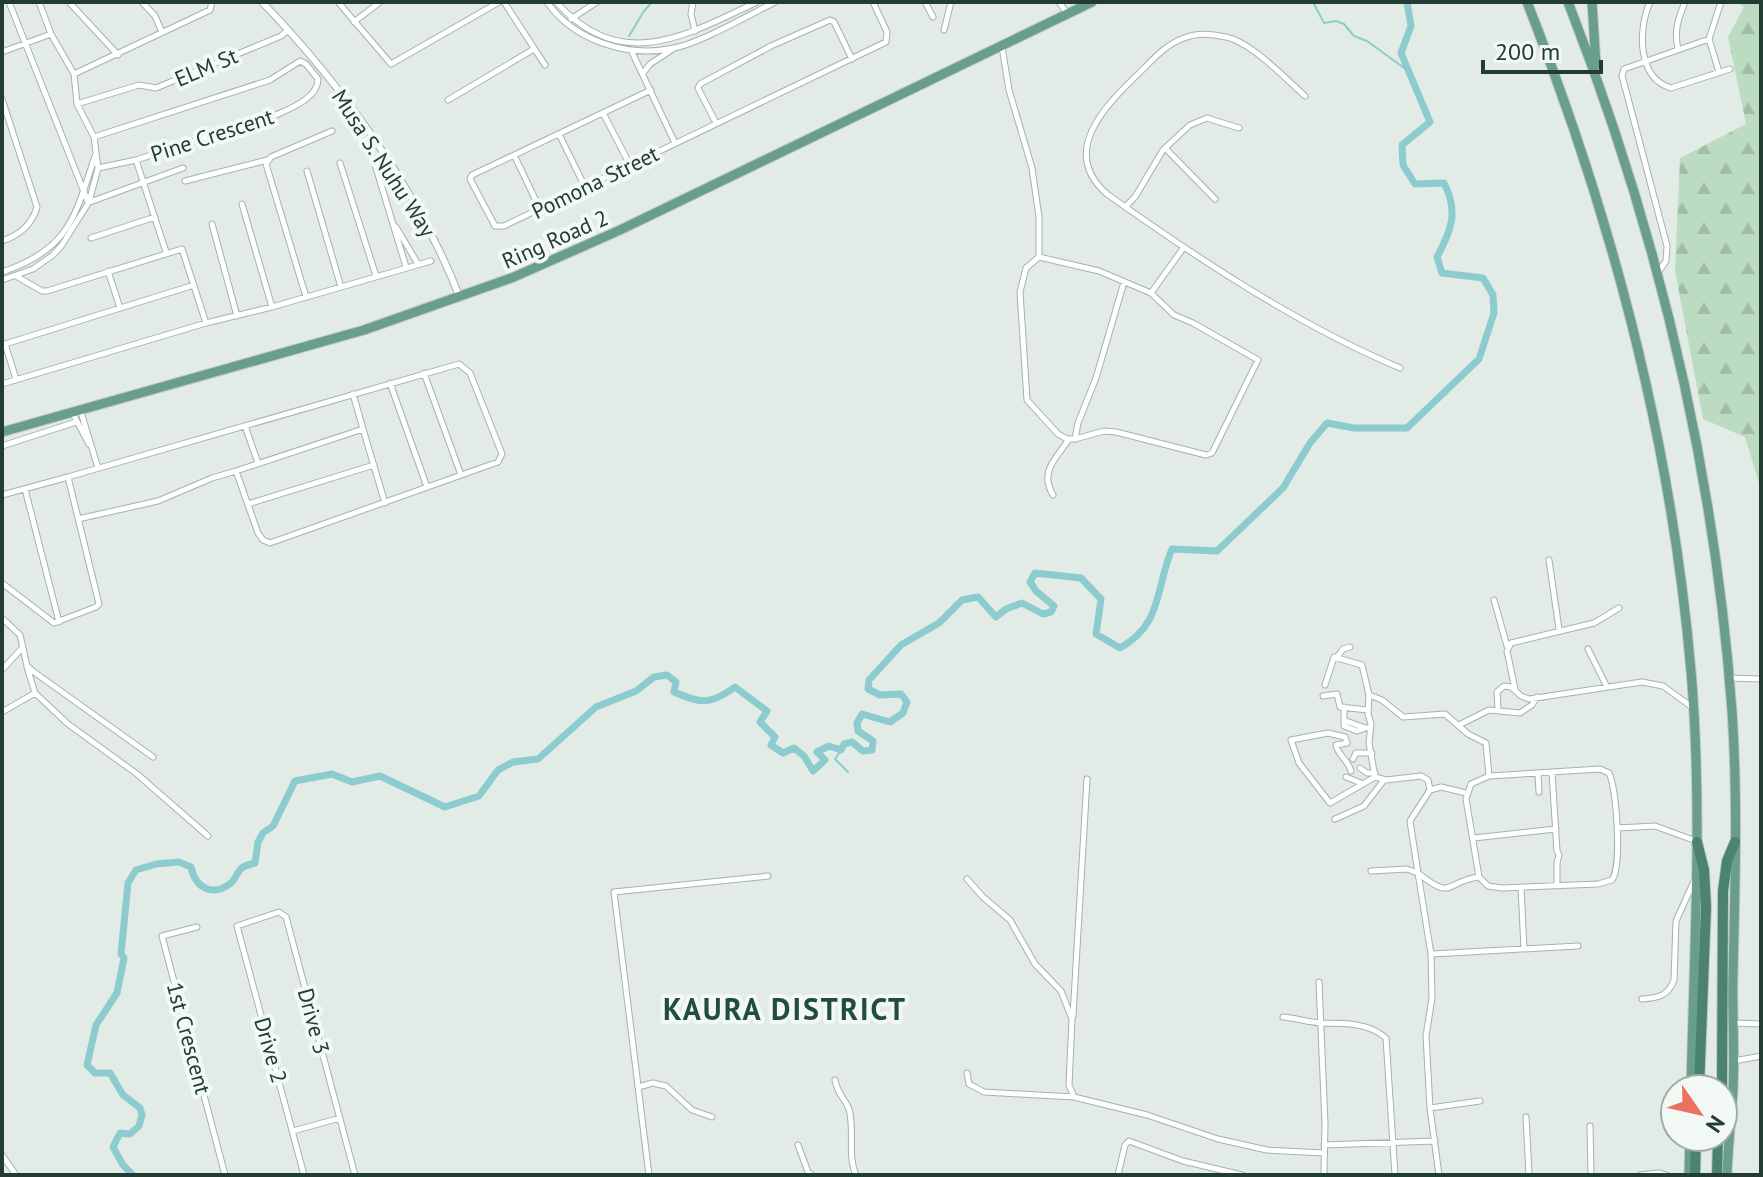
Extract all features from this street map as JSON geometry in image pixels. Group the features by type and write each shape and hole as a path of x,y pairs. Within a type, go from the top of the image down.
{"highway":[{"path":"1697,842 1704,870 1706,907 1699,1073"},
{"path":"1722,1073 1723,891 1727,861 1735,842"},
{"path":"1701,995 1714,1000 1724,995"},
{"path":"1695,1175 1696,1153"},
{"path":"1716,1153 1717,1175"}],"main road":[{"name":"Ring Road 2","path":"2,432 76,414 364,330 460,298 594,243 1092,2"},
{"path":"1527,2 1584,156 1612,245 1653,415 1673,530 1693,707 1697,842 1691,1073"},
{"path":"1568,2 1596,72 1659,271 1674,329 1700,463 1723,613 1735,772 1733,1061 1727,1175"},
{"path":"1592,2 1596,72"},
{"path":"1689,1175 1693,1153"}],"street":[{"path":"9,2 84,196 89,202"},
{"path":"69,2 118,55"},
{"path":"142,2 155,16 162,32"},
{"path":"74,74 210,10 212,2"},
{"name":"Musa S. Nuhu Way","path":"262,2 343,95 436,242 460,298"},
{"path":"338,2 388,62 395,64 502,2 545,65"},
{"path":"354,22 380,2"},
{"path":"547,2 569,21 630,46 674,48"},
{"path":"556,2 569,21"},
{"path":"569,21 597,2"},
{"path":"693,2 691,14 695,31"},
{"path":"639,47 695,31 757,2"},
{"path":"643,73 650,64 674,48 775,2"},
{"name":"Pomona Street","path":"651,90 475,173 470,179 496,227 540,209 887,40 887,32 873,2"},
{"path":"925,2 933,17"},
{"path":"944,30 951,2"},
{"path":"1059,2 1067,13"},
{"path":"1650,2 1643,22 1645,60 1655,80 1671,88 1730,69"},
{"path":"1678,49 1675,35 1685,2"},
{"path":"1719,72 1709,39 1721,2"},
{"path":"2,280 15,276 62,245 89,202 98,168 94,137 77,104 74,74 51,34 41,3"},
{"path":"716,123 698,88 700,84 771,46 830,20 834,22 852,59"},
{"name":"ELM St","path":"77,104 137,85 156,88 281,36 288,30"},
{"path":"2,52 51,34"},
{"path":"1305,96 1249,48 1228,37 1190,36 1166,47 1106,108 1086,146 1085,157 1092,178 1099,187 1184,247 1323,332 1400,368"},
{"path":"1659,271 1666,261 1667,246 1622,76 1629,65 1709,39"},
{"path":"630,46 675,143"},
{"path":"1002,46 1009,90 1032,168 1038,208 1039,257"},
{"path":"638,61 639,47"},
{"path":"448,100 534,49"},
{"name":"Pine Crescent","path":"94,137 270,80 300,61 318,79 318,86 297,104 276,115 136,160 98,168"},
{"path":"2,99 37,207 29,225 14,237 2,241"},
{"path":"603,112 630,165"},
{"path":"1125,207 1135,197 1165,148 1182,130 1201,119 1213,119 1239,128"},
{"path":"185,181 267,160 332,131"},
{"path":"559,133 585,187"},
{"path":"1165,148 1215,199"},
{"path":"2,272 32,266 57,241 84,196 97,152"},
{"path":"514,155 540,209"},
{"path":"373,158 406,267"},
{"path":"136,160 166,252"},
{"path":"267,160 267,170 306,297"},
{"path":"340,163 376,276"},
{"path":"89,202 183,168"},
{"path":"307,171 341,287"},
{"path":"242,204 272,307"},
{"path":"91,238 155,217"},
{"path":"391,219 418,264"},
{"path":"212,224 237,316"},
{"path":"1151,293 1184,247"},
{"path":"15,276 39,290 47,291 166,252 184,250 206,323"},
{"path":"1039,257 1099,271 1151,293 1172,314 1258,361 1214,451 1206,455 1110,431 1072,439 1058,434 1027,400 1020,292 1026,268 1039,257"},
{"path":"2,384 206,323 431,261"},
{"path":"108,271 120,308"},
{"path":"1053,495 1047,472 1052,460 1072,439 1096,378 1124,282"},
{"path":"16,379 3,345 194,285"},
{"path":"2,495 455,364 466,367 502,454 498,462 270,543 258,533 236,471"},
{"path":"424,373 461,475"},
{"path":"390,383 427,487"},
{"path":"353,394 385,503"},
{"path":"76,414 89,445"},
{"path":"76,414 98,468"},
{"path":"2,446 76,414"},
{"path":"245,426 258,463"},
{"path":"78,519 158,501 212,478 363,429"},
{"path":"248,504 374,465"},
{"path":"2,576 3,584 52,622 59,622 99,604 68,477"},
{"path":"25,489 59,622"},
{"path":"1549,560 1559,629"},
{"path":"1494,600 1515,690"},
{"path":"1507,647 1516,640 1594,623 1619,608"},
{"path":"2,618 20,635 35,693 68,724 137,774 208,836"},
{"path":"1325,685 1335,655 1350,647"},
{"path":"2,670 22,648"},
{"path":"1588,649 1607,687"},
{"path":"1335,655 1362,665 1369,695 1367,729 1375,775"},
{"path":"27,666 153,757"},
{"path":"1729,678 1761,679"},
{"path":"1498,710 1497,692 1508,686 1525,699 1642,682 1658,685 1693,707"},
{"path":"2,712 35,693"},
{"path":"1323,696 1337,694 1340,707 1368,710"},
{"path":"1369,695 1382,700 1403,717 1445,714 1486,743 1489,776"},
{"path":"1459,725 1489,710 1520,713 1537,697"},
{"path":"1344,707 1344,726 1357,731 1367,729"},
{"path":"1351,771 1348,761 1336,748 1336,745 1347,743 1345,737 1328,733 1291,740 1299,763 1330,803 1375,775"},
{"path":"1353,759 1356,753 1372,753"},
{"path":"1360,768 1384,780 1421,776 1428,780 1430,790"},
{"path":"1600,769 1609,773 1614,788 1617,828 1616,873 1613,879 1598,884 1521,887 1488,886 1479,877 1466,793 1471,784 1489,776 1538,774 1600,769"},
{"path":"1552,773 1559,855 1557,886"},
{"path":"1538,774 1539,792"},
{"path":"1346,777 1361,783"},
{"path":"1074,1097 1069,1085 1087,779"},
{"path":"1335,819 1364,806 1384,780"},
{"path":"1439,1175 1430,1108 1426,1036 1432,998 1431,954 1410,821 1430,790 1441,787 1466,793"},
{"path":"1617,828 1655,826 1697,842"},
{"path":"1474,838 1556,829"},
{"path":"1371,871 1407,869 1447,890 1479,877"},
{"path":"649,1175 614,892 768,876"},
{"path":"1642,999 1661,996 1671,988 1674,980 1674,931 1690,886 1696,878"},
{"path":"967,879 1010,920 1035,964 1061,991 1073,1025"},
{"path":"1521,887 1524,949"},
{"name":"Drive 3","path":"238,924 279,912 285,915 355,1175"},
{"path":"1680,914 1695,920"},
{"name":"Drive 2","path":"238,924 304,1175"},
{"name":"1st Crescent","path":"197,927 162,936 225,1175"},
{"path":"1431,954 1578,946"},
{"path":"1319,982 1324,1175"},
{"path":"1283,1017 1319,1023 1349,1023 1374,1030 1386,1038 1395,1175"},
{"path":"1733,1023 1761,1024"},
{"path":"1733,1061 1761,1056"},
{"path":"967,1073 969,1084 984,1092 1074,1097 1267,1150 1324,1153"},
{"path":"835,1080 838,1095 846,1102 849,1112 852,1165 856,1175"},
{"path":"638,1087 653,1083 666,1086 692,1110 712,1117"},
{"path":"1430,1108 1480,1101"},
{"path":"1526,1117 1529,1175"},
{"path":"293,1131 340,1118"},
{"path":"1590,1126 1591,1175"},
{"path":"1118,1175 1125,1145 1129,1141 1183,1161 1242,1175"},
{"path":"1324,1145 1435,1141"},
{"path":"798,1145 812,1175"},
{"path":"2,1155 16,1175"},
{"path":"1640,1175 1666,1175"}],"green space":[{"path":"1737,2 1761,2 1761,490 1745,437 1703,419 1675,271 1680,158 1746,124 1728,37 1744,7"}],"waterway":[{"path":"629,36 652,2"},
{"path":"1313,2 1324,23 1336,21 1344,24 1354,36 1367,41 1407,70"},
{"path":"133,1175 113,1147 120,1133 130,1134 139,1126 140,1108 123,1095 110,1073 95,1073 87,1065 96,1025 117,993 124,958 121,954 128,883 136,870 179,862 191,867 196,880 205,888 217,890 224,887 243,867 255,863 258,842 263,833 273,826 295,781 332,774 352,782 380,776 445,807 479,796 498,770 513,762 538,759 596,707 636,691 654,677 667,675 676,682 674,692 692,699 712,700 735,687 767,711 760,722 775,737 771,745 783,753 794,748 804,756 813,771 825,760 817,752 829,746 841,750 844,744 852,742 863,751 872,750 873,741 858,731 857,723 862,714 890,722 903,713 907,702 901,694 880,695 868,689 869,680 901,645 939,623 962,600 978,597 996,617 1022,603 1043,614 1051,612 1054,606 1030,582 1035,573 1081,578 1101,599 1096,634 1120,648 1134,638 1151,617 1172,549 1217,551 1283,488 1310,443 1327,423 1354,428 1407,428 1479,359 1494,313 1493,295 1483,278 1442,273 1437,257 1446,239 1452,212 1444,183 1415,184 1403,165 1402,145 1430,122 1401,53 1411,26 1407,2"},
{"path":"841,750 835,759 848,772"}],"district":[{"name":"KAURA DISTRICT","path":"785,1010"}]}
